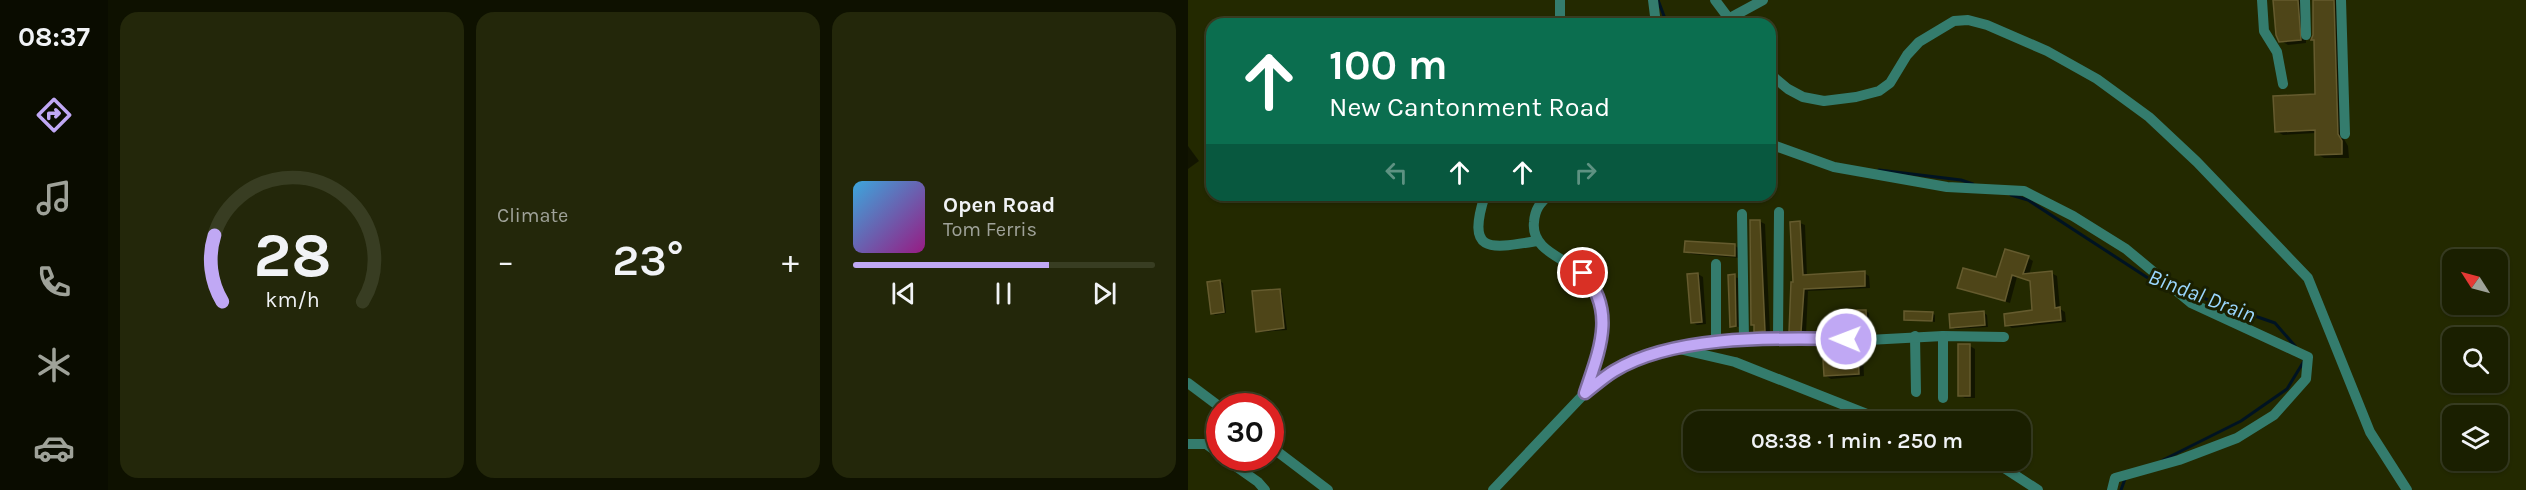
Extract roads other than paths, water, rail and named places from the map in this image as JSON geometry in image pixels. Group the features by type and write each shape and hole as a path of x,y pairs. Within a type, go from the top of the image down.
{"street":[{"path":"1560,0 1560,18"},
{"path":"1653,0 1655,18"},
{"path":"1715,0 1730,18"},
{"path":"1736,18 1763,0"},
{"path":"2262,0 2264,31 2277,52 2283,84"},
{"path":"2305,0 2306,35"},
{"path":"2341,0 2345,134"},
{"path":"1776,79 1803,97 1824,100 1872,93 1890,82 1907,55 1919,42 1954,21 1968,20 1987,25 2037,46 2097,79 2149,117 2165,132 2308,278 2370,432 2407,490"},
{"path":"1776,146 1846,169 1947,187 2024,192 2073,216 2126,249 2191,303 2308,357 2306,379 2274,415 2237,438 2179,460 2115,478 2112,490"},
{"path":"1483,201 1477,219 1480,237 1486,244 1498,247 1537,241"},
{"path":"1537,201 1533,226 1537,241 1583,273 1594,285 1600,303 1602,343 1585,393"},
{"path":"1779,212 1779,338"},
{"path":"1742,214 1744,339"},
{"path":"1716,264 1716,342"},
{"path":"1915,336 1916,392"},
{"path":"1493,490 1585,393 1614,371 1642,358 1716,342 1744,339 1868,340 1915,336 2004,338"},
{"path":"1943,336 1943,398"},
{"path":"1679,349 1735,362 1859,411"},
{"path":"1188,383 1206,396"},
{"path":"1188,444 1206,444"},
{"path":"1284,457 1328,490"},
{"path":"1242,471 1265,490"},
{"path":"2009,471 2038,490"}],"waterway":[{"name":"Bindal Drain","path":"1658,0 1665,18"},
{"name":"Bindal Drain","path":"1879,170 1961,180 1973,184"},
{"name":"Bindal Drain","path":"2011,195 2028,200 2148,278 2160,282"},
{"name":"Bindal Drain","path":"2183,291 2275,323 2295,346"},
{"name":"Bindal Drain","path":"2163,460 2241,421 2287,389 2304,361"},
{"name":"Bindal Drain","path":"2121,490 2125,479"}]}
